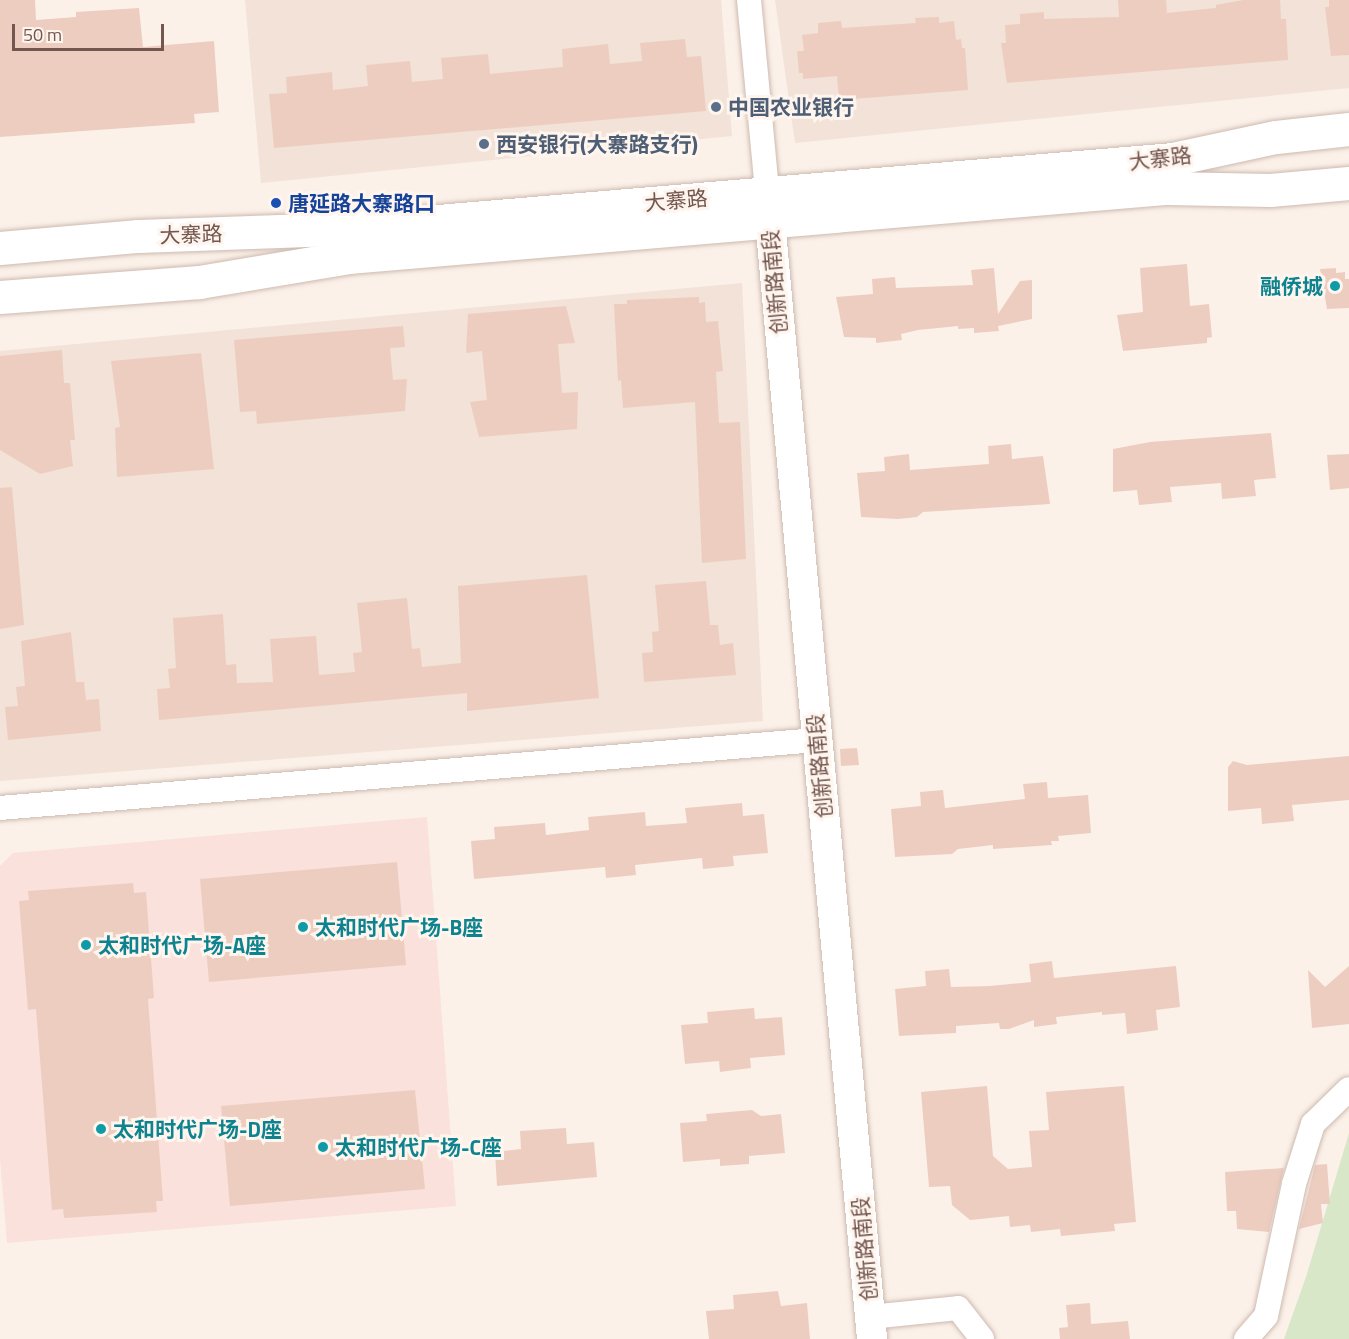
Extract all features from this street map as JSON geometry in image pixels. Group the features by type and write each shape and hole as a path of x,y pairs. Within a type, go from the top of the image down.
{"main road":[{"name":"大寨路","path":"0,297 199,282 348,257 1173,159 1276,137 1349,129"},
{"name":"大寨路","path":"0,248 138,236 342,229 1167,188 1270,190 1349,183"}],"street":[{"path":"749,0 768,207"},
{"name":"创新路南段","path":"768,207 871,1328"},
{"path":"0,808 817,740"},
{"path":"1246,1339 1266,1316 1294,1184 1313,1124 1349,1089"},
{"path":"871,1328 958,1308 982,1339"}],"shaded area":[{"path":"245,0 721,0 732,136 261,183"},
{"path":"775,0 1349,0 1349,88 795,143"},
{"path":"742,283 763,721 0,781 0,351"},
{"path":"427,817 456,1206 7,1243 0,1160 0,866 13,853"}],"green space":[{"path":"1349,1133 1349,1339 1284,1339 1306,1277"}],"building":[{"path":"0,0 35,0 36,20 76,17 76,12 139,8 143,47 214,41 219,112 194,114 195,123 0,137"},
{"path":"1118,0 1166,0 1167,13 1216,8 1216,5 1243,0 1280,0 1281,19 1286,19 1288,60 1007,83 1001,43 1006,43 1005,25 1020,24 1020,14 1044,12 1044,19 1119,17"},
{"path":"1329,0 1349,0 1349,55 1331,56 1325,7 1329,7"},
{"path":"939,17 939,23 954,21 956,40 961,39 962,48 965,48 968,90 839,100 837,76 803,79 803,73 799,73 797,51 804,51 802,35 818,33 818,23 841,21 842,28 916,23 915,18"},
{"path":"685,39 687,57 701,56 706,111 274,148 269,94 287,93 286,77 332,72 333,90 368,86 366,65 410,61 412,82 443,79 441,58 488,54 490,74 563,67 562,49 608,44 610,64 642,61 640,43"},
{"path":"1187,264 1190,306 1209,304 1212,337 1207,338 1207,343 1123,351 1117,315 1143,312 1140,268"},
{"path":"994,268 998,314 1020,281 1032,280 1032,319 998,326 999,331 974,333 974,328 958,329 958,326 918,330 901,334 902,340 876,343 876,338 844,337 836,297 873,294 872,279 895,277 896,288 973,285 971,270"},
{"name":"融侨城","path":"1336,268 1336,273 1345,272 1345,279 1349,279 1349,308 1327,309 1320,269"},
{"path":"699,297 699,303 705,302 706,322 718,321 723,371 716,372 719,423 740,422 746,559 702,563 695,402 623,408 621,380 618,381 614,304 627,304 627,300"},
{"path":"566,306 575,343 558,344 562,393 578,392 577,429 479,437 470,402 487,400 482,351 466,353 468,314"},
{"path":"403,326 405,347 390,348 393,380 407,379 405,411 257,424 256,411 240,412 234,340"},
{"path":"62,350 64,383 70,383 75,440 70,440 73,466 40,474 0,450 0,356"},
{"path":"201,353 214,469 117,477 115,428 120,427 111,361"},
{"path":"1271,433 1276,478 1254,480 1256,496 1222,499 1221,483 1170,487 1172,502 1139,505 1137,490 1113,492 1113,449 1150,442"},
{"path":"1011,444 1012,459 1043,456 1050,504 923,512 917,517 898,519 861,517 857,473 885,471 884,457 909,454 910,470 989,464 988,446"},
{"path":"1349,454 1349,488 1330,490 1327,455"},
{"path":"12,487 24,625 0,629 0,488"},
{"path":"587,575 599,698 467,711 467,693 159,720 157,689 170,688 168,669 176,668 173,618 223,614 226,665 236,664 237,683 273,682 270,639 316,636 319,675 355,672 353,653 362,652 357,603 407,598 412,649 420,648 422,667 461,663 458,586"},
{"path":"706,581 710,625 718,625 720,645 733,643 736,675 644,682 642,653 653,652 652,632 659,631 655,585"},
{"path":"71,632 76,682 84,682 86,700 99,699 101,731 8,740 5,707 18,706 16,687 25,686 21,641"},
{"path":"857,748 859,765 841,766 840,749"},
{"path":"1349,756 1349,800 1292,805 1294,821 1262,824 1261,808 1228,811 1228,767 1233,761 1247,765"},
{"path":"1047,782 1048,798 1088,795 1091,833 1058,836 1059,841 1051,841 1052,845 993,849 993,845 958,849 952,854 895,857 891,809 921,806 920,792 943,790 945,808 1025,799 1023,784"},
{"path":"742,803 743,816 764,814 768,853 733,856 734,866 703,869 702,858 635,865 636,875 606,878 605,867 474,879 471,841 495,839 494,827 545,823 546,835 589,830 588,817 645,812 646,826 687,823 685,808"},
{"name":"太和时代广场-B座","path":"397,862 406,965 209,982 200,879"},
{"path":"133,883 134,893 146,892 154,998 148,999 163,1201 156,1201 157,1212 64,1218 63,1209 52,1210 36,1009 28,1010 19,901 29,900 28,891"},
{"path":"1052,961 1054,978 1176,966 1180,1007 1156,1010 1158,1030 1127,1034 1125,1013 1102,1015 1102,1012 1056,1017 1057,1024 1034,1027 1034,1020 1009,1029 1000,1029 999,1023 956,1026 956,1033 899,1036 895,989 926,986 925,971 949,969 951,987 990,986 1031,982 1029,964"},
{"path":"1349,966 1349,1024 1312,1028 1308,970 1325,987"},
{"path":"754,1008 755,1019 782,1017 785,1055 750,1058 751,1068 720,1072 719,1061 685,1064 681,1025 708,1023 707,1012"},
{"path":"987,1086 993,1156 1008,1169 1032,1167 1029,1131 1049,1130 1046,1092 1124,1086 1136,1222 1114,1224 1115,1231 1061,1236 1060,1229 1031,1232 1030,1225 1010,1227 1009,1216 970,1220 952,1205 950,1186 929,1187 921,1092"},
{"name":"太和时代广场-C座","path":"415,1090 425,1189 230,1206 221,1106"},
{"path":"752,1110 761,1116 781,1114 785,1153 749,1156 749,1164 720,1166 720,1159 683,1162 680,1123 707,1121 706,1114"},
{"path":"566,1128 567,1144 594,1142 597,1177 497,1186 495,1152 521,1149 520,1131"},
{"path":"1327,1164 1330,1204 1321,1204 1323,1223 1299,1229 1315,1165"},
{"path":"1284,1168 1269,1232 1237,1229 1236,1211 1227,1211 1225,1172"},
{"path":"778,1291 781,1306 807,1303 810,1339 709,1339 706,1311 734,1309 733,1295"},
{"path":"1090,1303 1091,1324 1128,1321 1130,1339 1060,1339 1059,1328 1068,1327 1066,1305"}],"place":[{"name":"中国农业银行","path":"716,107"},
{"name":"西安银行(大寨路支行)","path":"484,144"},
{"name":"唐延路大寨路口","path":"276,203"},
{"name":"融侨城","path":"1335,286"},
{"name":"太和时代广场-B座","path":"303,927"},
{"name":"太和时代广场-A座","path":"86,945"},
{"name":"太和时代广场-D座","path":"101,1129"},
{"name":"太和时代广场-C座","path":"323,1147"}]}
